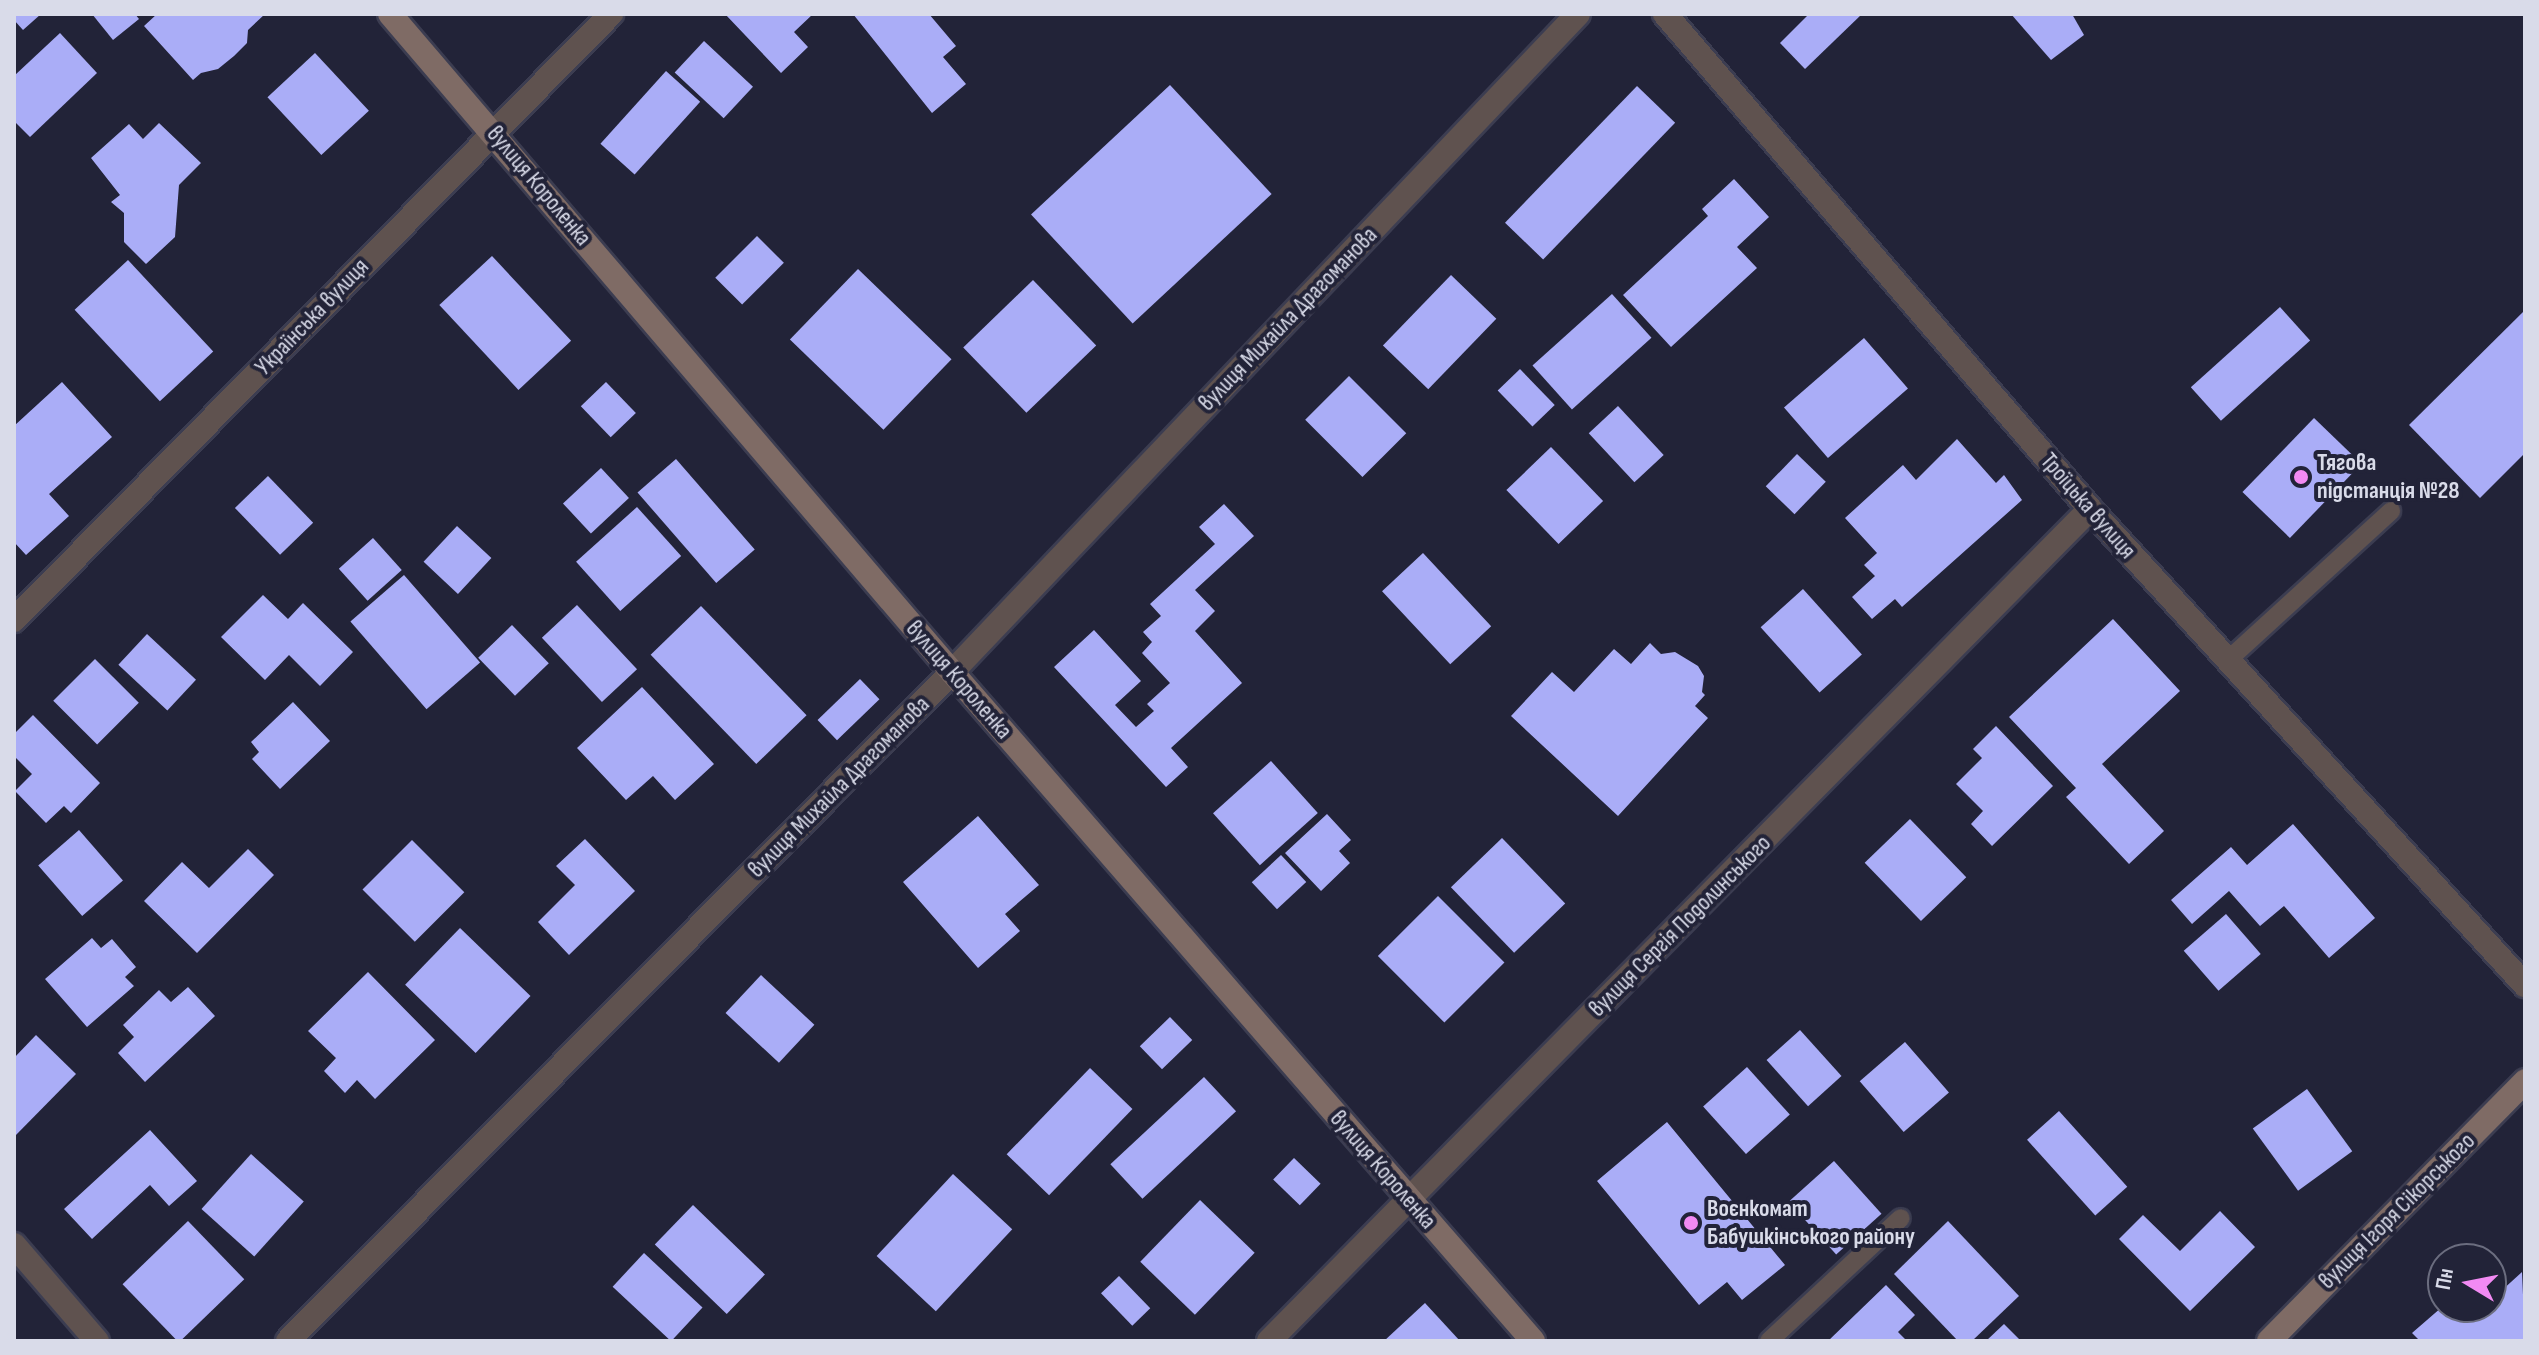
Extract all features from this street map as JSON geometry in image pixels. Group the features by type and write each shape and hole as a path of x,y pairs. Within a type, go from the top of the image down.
{"street":[{"name":"вулиця Короленка","path":"390,14 952,672 1533,1341"},
{"name":"Українська вулиця","path":"14,620 611,14"},
{"name":"вулиця Михайла Драгоманова","path":"288,1341 952,672 1578,14"},
{"name":"Троїцька вулиця","path":"1665,14 2090,509 2525,985"},
{"name":"вулиця Сергія Подолинського","path":"1269,1341 2090,509"},
{"name":"вулиця Ігоря Сікорського","path":"2269,1341 2525,1081"},
{"path":"14,1245 97,1341"}],"lane":[{"path":"2228,660 2391,511"},
{"path":"1769,1341 1901,1218"}],"building":[{"path":"14,14 41,14 23,30 14,20"},
{"path":"92,14 135,14 139,19 113,40"},
{"path":"157,14 265,14 248,30 247,43 234,56 218,69 201,73 193,80 144,26"},
{"path":"725,14 813,14 794,32 808,47 781,73"},
{"path":"853,14 929,14 956,46 943,57 966,84 932,113"},
{"path":"1809,14 1862,14 1805,69 1780,43"},
{"path":"2011,14 2072,14 2084,35 2051,60"},
{"path":"60,33 97,73 30,137 14,121 14,76"},
{"path":"704,41 753,87 724,118 675,72"},
{"path":"315,53 369,111 321,155 267,97"},
{"path":"666,71 700,102 635,175 600,144"},
{"path":"1170,85 1272,194 1133,324 1031,215"},
{"path":"1637,86 1675,123 1543,259 1505,223"},
{"path":"159,123 201,163 179,185 175,237 146,264 124,242 124,213 111,202 120,195 91,158 129,124 143,139"},
{"path":"1734,179 1769,217 1737,247 1757,268 1671,347 1623,295 1708,216 1702,209"},
{"path":"757,236 784,263 742,305 715,278"},
{"path":"492,256 571,341 518,390 439,305"},
{"path":"128,260 213,351 160,401 75,310"},
{"path":"858,269 952,359 883,430 790,339"},
{"path":"1451,275 1496,319 1428,389 1383,345"},
{"path":"1033,280 1096,345 1026,413 963,347"},
{"path":"1612,294 1651,338 1572,409 1532,366"},
{"path":"2280,307 2310,340 2221,421 2191,387"},
{"path":"2525,310 2525,453 2480,498 2409,425"},
{"path":"1864,338 1908,389 1828,458 1784,408"},
{"path":"1520,369 1555,405 1532,427 1498,391"},
{"path":"1349,376 1406,433 1362,477 1305,420"},
{"path":"62,382 112,437 49,494 69,516 26,555 14,542 14,426"},
{"path":"606,382 636,413 611,437 581,406"},
{"path":"1618,406 1664,455 1634,482 1589,433"},
{"name":"Тягова пiдстанцiя №28","path":"2314,418 2361,464 2290,538 2242,492"},
{"path":"1957,439 1996,483 2004,475 2022,500 1902,607 1895,599 1872,619 1852,597 1875,576 1864,565 1877,553 1845,518 1903,465 1916,480"},
{"path":"1551,447 1603,501 1559,544 1506,490"},
{"path":"1797,454 1826,482 1795,514 1766,486"},
{"path":"676,459 755,550 716,583 638,492"},
{"path":"601,468 629,498 591,533 563,503"},
{"path":"268,476 313,523 280,555 235,508"},
{"path":"1224,504 1254,536 1195,590 1215,611 1195,631 1242,683 1171,748 1188,767 1166,787 1054,667 1094,630 1141,681 1115,705 1136,727 1154,711 1147,704 1170,683 1142,653 1152,642 1143,632 1161,616 1150,604 1215,544 1199,527"},
{"path":"637,507 681,556 620,611 576,562"},
{"path":"457,526 491,558 458,594 424,562"},
{"path":"373,538 402,570 368,601 339,569"},
{"path":"1423,553 1491,626 1450,664 1382,591"},
{"path":"404,575 480,663 427,709 350,622"},
{"path":"1803,589 1862,654 1820,693 1761,627"},
{"path":"263,595 288,619 303,603 353,652 320,686 289,655 265,680 221,637"},
{"path":"577,605 637,669 602,702 542,638"},
{"path":"701,606 807,715 756,764 651,655"},
{"path":"2113,619 2180,691 2102,764 2164,831 2129,864 2066,797 2076,788 2009,717"},
{"path":"512,625 549,663 515,696 478,658"},
{"path":"147,634 196,680 167,710 118,665"},
{"path":"1650,643 1661,654 1675,652 1698,666 1704,676 1702,692 1705,695 1695,706 1708,718 1618,816 1511,716 1552,672 1574,692 1614,649 1631,664"},
{"path":"95,659 139,703 97,745 53,701"},
{"path":"860,679 879,699 837,740 818,720"},
{"path":"642,687 714,764 675,800 653,776 626,800 577,748"},
{"path":"293,702 330,741 280,789 252,759 259,752 251,742"},
{"path":"33,715 100,783 71,813 64,806 46,823 15,791 32,774 14,756 14,734"},
{"path":"1996,726 2053,786 1992,846 1971,824 1983,811 1956,784 1982,758 1973,749"},
{"path":"1271,761 1318,813 1260,865 1213,813"},
{"path":"1327,814 1351,840 1339,851 1350,863 1321,891 1285,853"},
{"path":"978,816 1039,885 1005,914 1020,931 978,968 903,882"},
{"path":"1910,819 1966,877 1921,921 1865,863"},
{"path":"2293,824 2375,918 2329,958 2284,906 2260,926 2229,891 2192,924 2171,900 2231,847 2247,865"},
{"path":"79,830 123,881 82,916 38,865"},
{"path":"1502,838 1565,903 1514,953 1451,887"},
{"path":"585,839 635,891 569,955 538,922 575,885 556,866"},
{"path":"412,840 464,892 415,942 363,889"},
{"path":"248,849 274,875 197,953 144,901 182,862 209,888"},
{"path":"1281,855 1306,882 1277,909 1252,882"},
{"path":"1438,896 1504,962 1444,1023 1378,956"},
{"path":"2226,914 2261,954 2219,991 2184,951"},
{"path":"460,928 530,996 476,1053 405,985"},
{"path":"92,938 101,948 112,939 136,967 125,977 134,986 87,1027 45,979"},
{"path":"368,972 435,1040 375,1099 357,1080 345,1093 324,1071 336,1058 308,1031"},
{"path":"761,975 814,1025 779,1063 726,1013"},
{"path":"188,987 215,1016 145,1082 118,1053 134,1037 123,1025 159,990 171,1002"},
{"path":"1170,1017 1192,1040 1162,1069 1140,1046"},
{"path":"1800,1030 1841,1076 1808,1106 1767,1060"},
{"path":"36,1035 76,1074 14,1137 14,1058"},
{"path":"1905,1042 1949,1093 1904,1132 1860,1081"},
{"path":"1747,1067 1790,1115 1746,1154 1703,1106"},
{"path":"1090,1068 1132,1109 1049,1195 1007,1154"},
{"path":"1204,1077 1236,1111 1142,1199 1110,1164"},
{"path":"2307,1089 2352,1151 2298,1191 2253,1128"},
{"path":"2059,1111 2127,1187 2095,1216 2027,1140"},
{"name":"Воєнкомат Бабушкінського району","path":"1667,1122 1785,1265 1742,1300 1727,1282 1699,1305 1597,1181"},
{"path":"150,1130 197,1181 169,1206 150,1185 92,1239 64,1209"},
{"path":"251,1154 304,1202 254,1257 201,1209"},
{"path":"1294,1158 1321,1184 1300,1205 1273,1180"},
{"path":"1834,1161 1882,1214 1836,1255 1789,1202"},
{"path":"953,1174 1012,1229 936,1311 877,1256"},
{"path":"1200,1200 1255,1253 1195,1315 1140,1262"},
{"path":"693,1205 765,1274 727,1314 655,1245"},
{"path":"2220,1211 2255,1247 2190,1311 2119,1239 2143,1215 2180,1251"},
{"path":"188,1221 244,1279 180,1341 123,1284"},
{"path":"1948,1221 2019,1296 1972,1341 1958,1341 1894,1274"},
{"path":"644,1253 703,1308 671,1341 613,1287"},
{"path":"2522,1272 2525,1341 2420,1341 2412,1333 2427,1320 2427,1323 2507,1323 2507,1286"},
{"path":"1119,1276 1150,1308 1132,1326 1101,1293"},
{"path":"1886,1285 1915,1315 1898,1332 1907,1341 1828,1341"},
{"path":"1425,1303 1460,1341 1384,1341"},
{"path":"2004,1324 2021,1341 1986,1341"}],"place":[{"name":"Тягова пiдстанцiя №28","path":"2301,477"},
{"name":"Воєнкомат Бабушкінського району","path":"1691,1223"}]}
